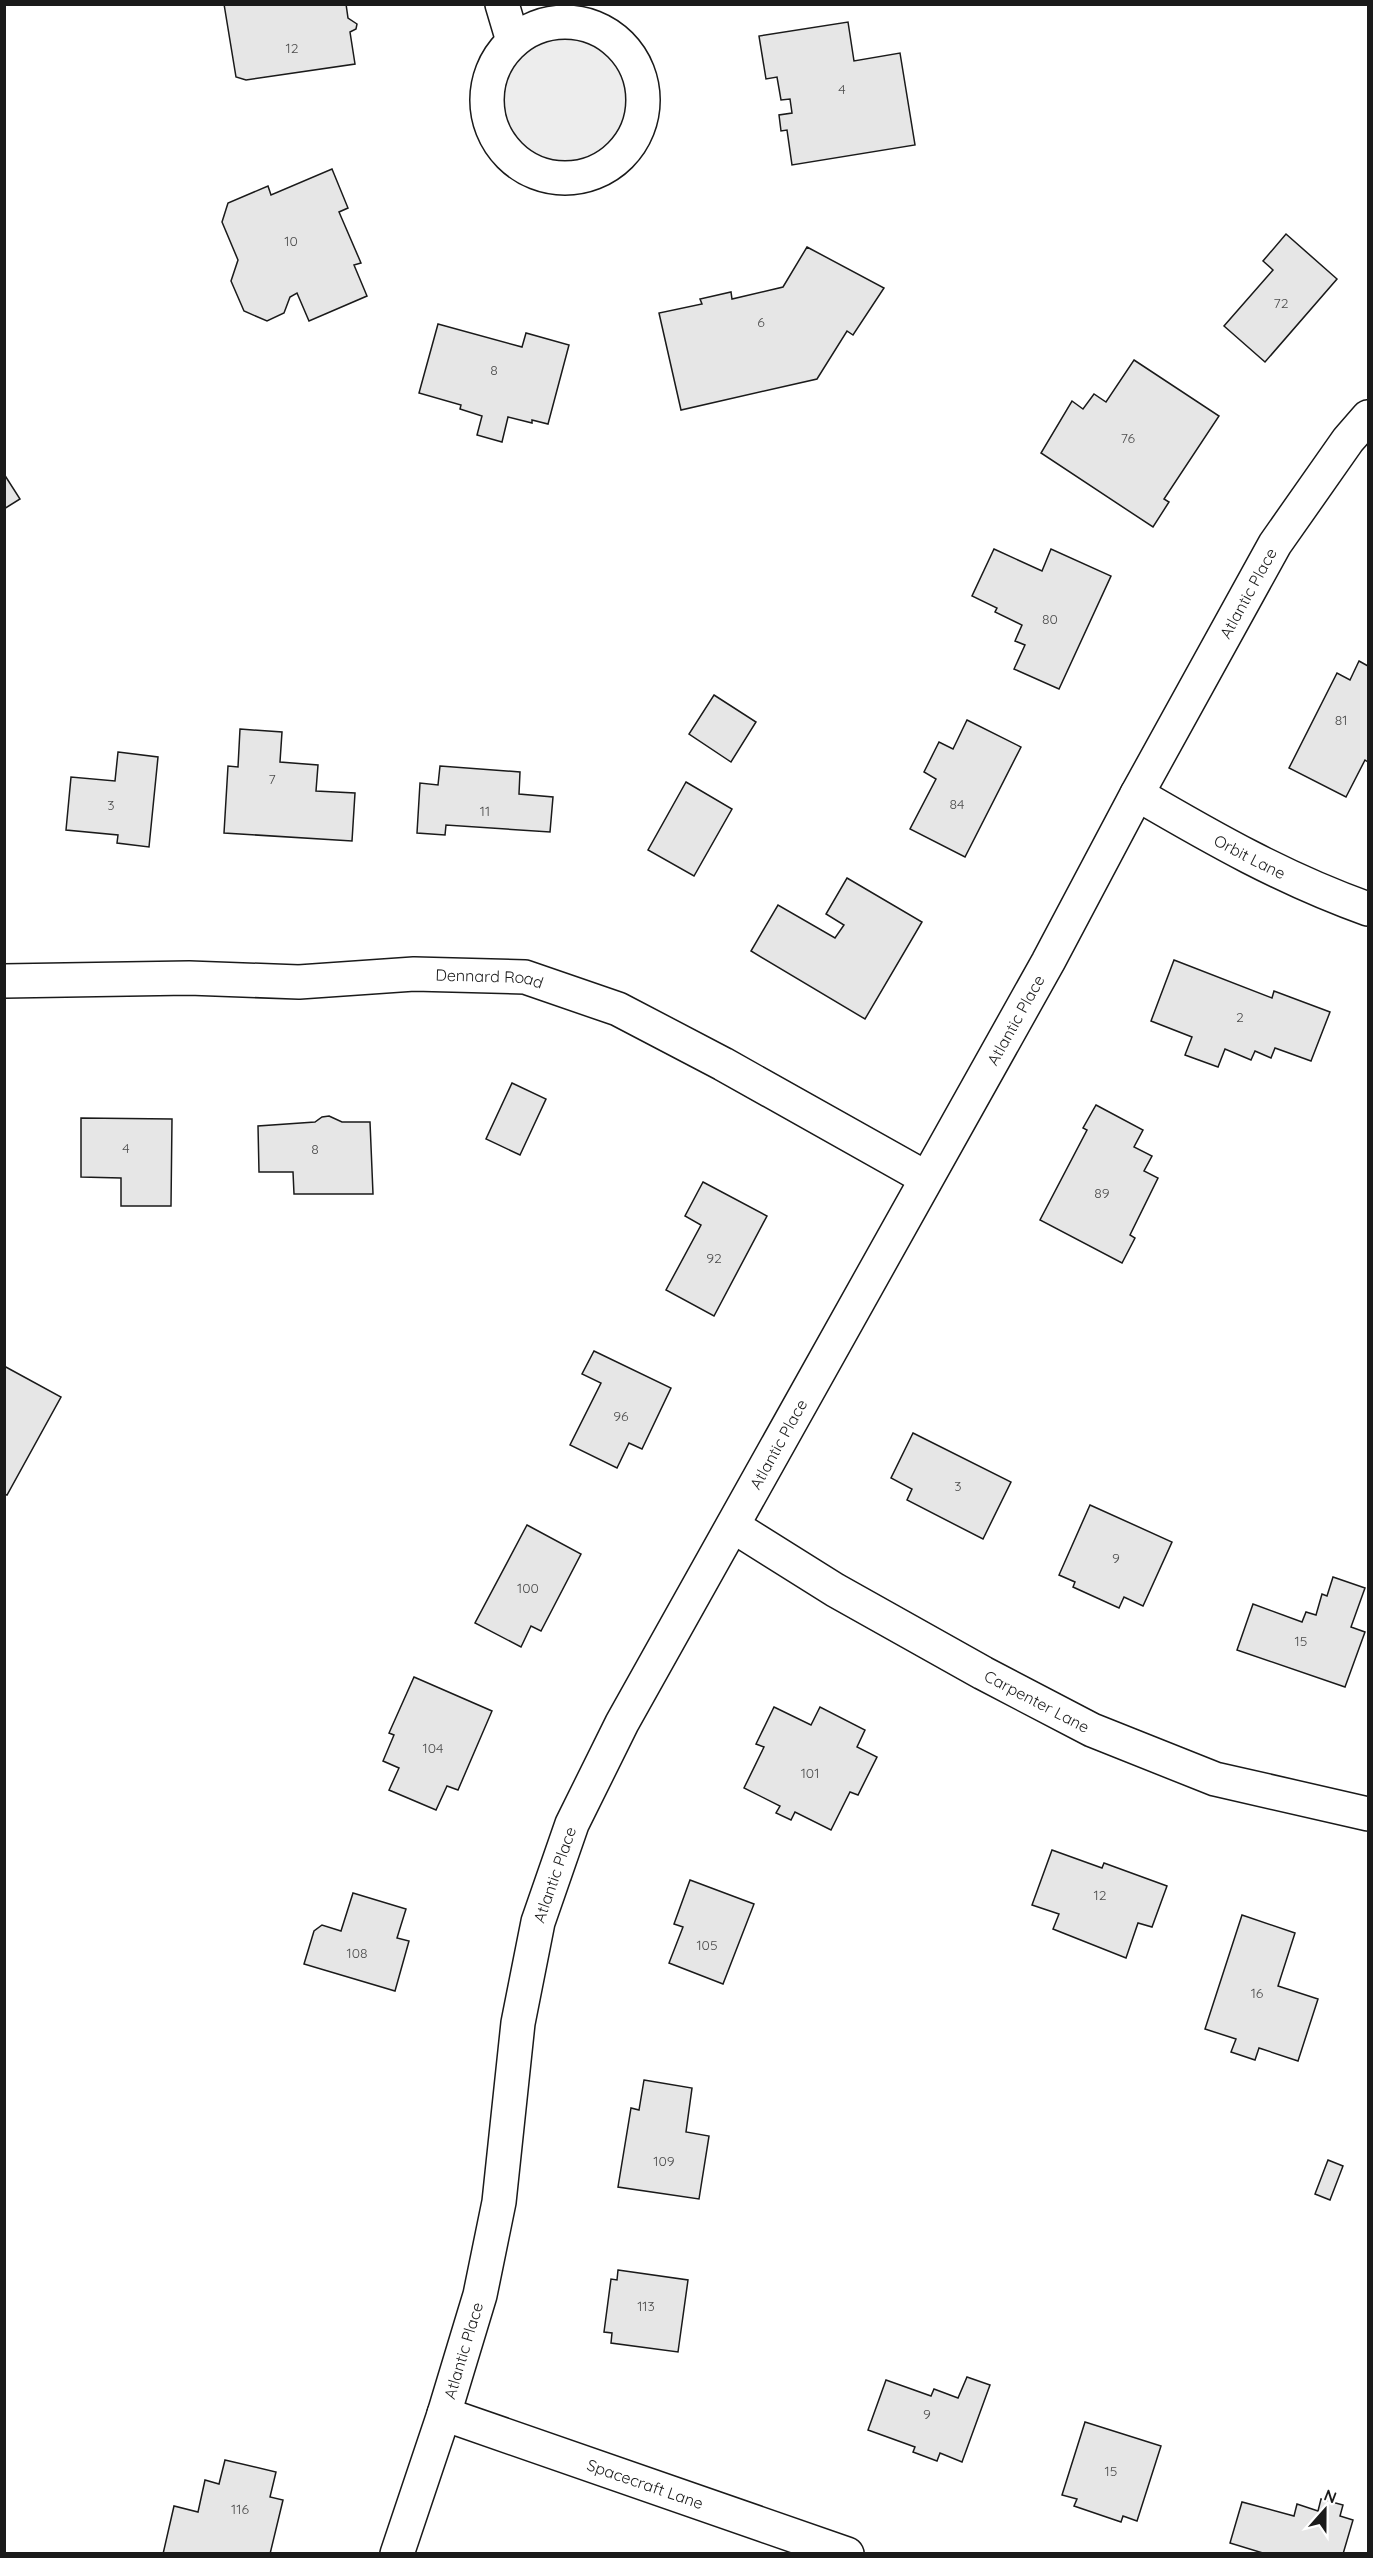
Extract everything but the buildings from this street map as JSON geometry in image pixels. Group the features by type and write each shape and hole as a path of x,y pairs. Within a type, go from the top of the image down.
{"street":[{"path":"502,4 513,41"},
{"path":"561,21 588,24 612,36 631,56 642,80 644,97 638,131 624,153 604,169 580,177 555,178 530,171 509,155 494,135 486,110 487,85 496,61 513,41 536,27 561,21"},
{"name":"Atlantic Place","path":"397,2553 444,2414 480,2295 499,2202 518,2023 538,1922 577,1814 622,1723 1048,962 1137,794 1275,544 1348,440 1368,417"},
{"name":"Orbit Lane","path":"1137,794 1221,844 1316,890 1368,909"},
{"name":"Dennard Road","path":"4,981 189,978 299,981 414,974 525,977 618,1009 723,1064 926,1178"},
{"name":"Carpenter Lane","path":"733,1526 865,1606 983,1673 1092,1730 1215,1779 1337,1809 1368,1814"},
{"name":"Spacecraft Lane","path":"444,2414 847,2553"}],"shaded area":[{"path":"566,34 591,39 612,53 626,74 631,99 626,124 612,145 591,159 566,164 541,159 520,145 506,124 501,99 506,74 520,53 541,39"}]}
